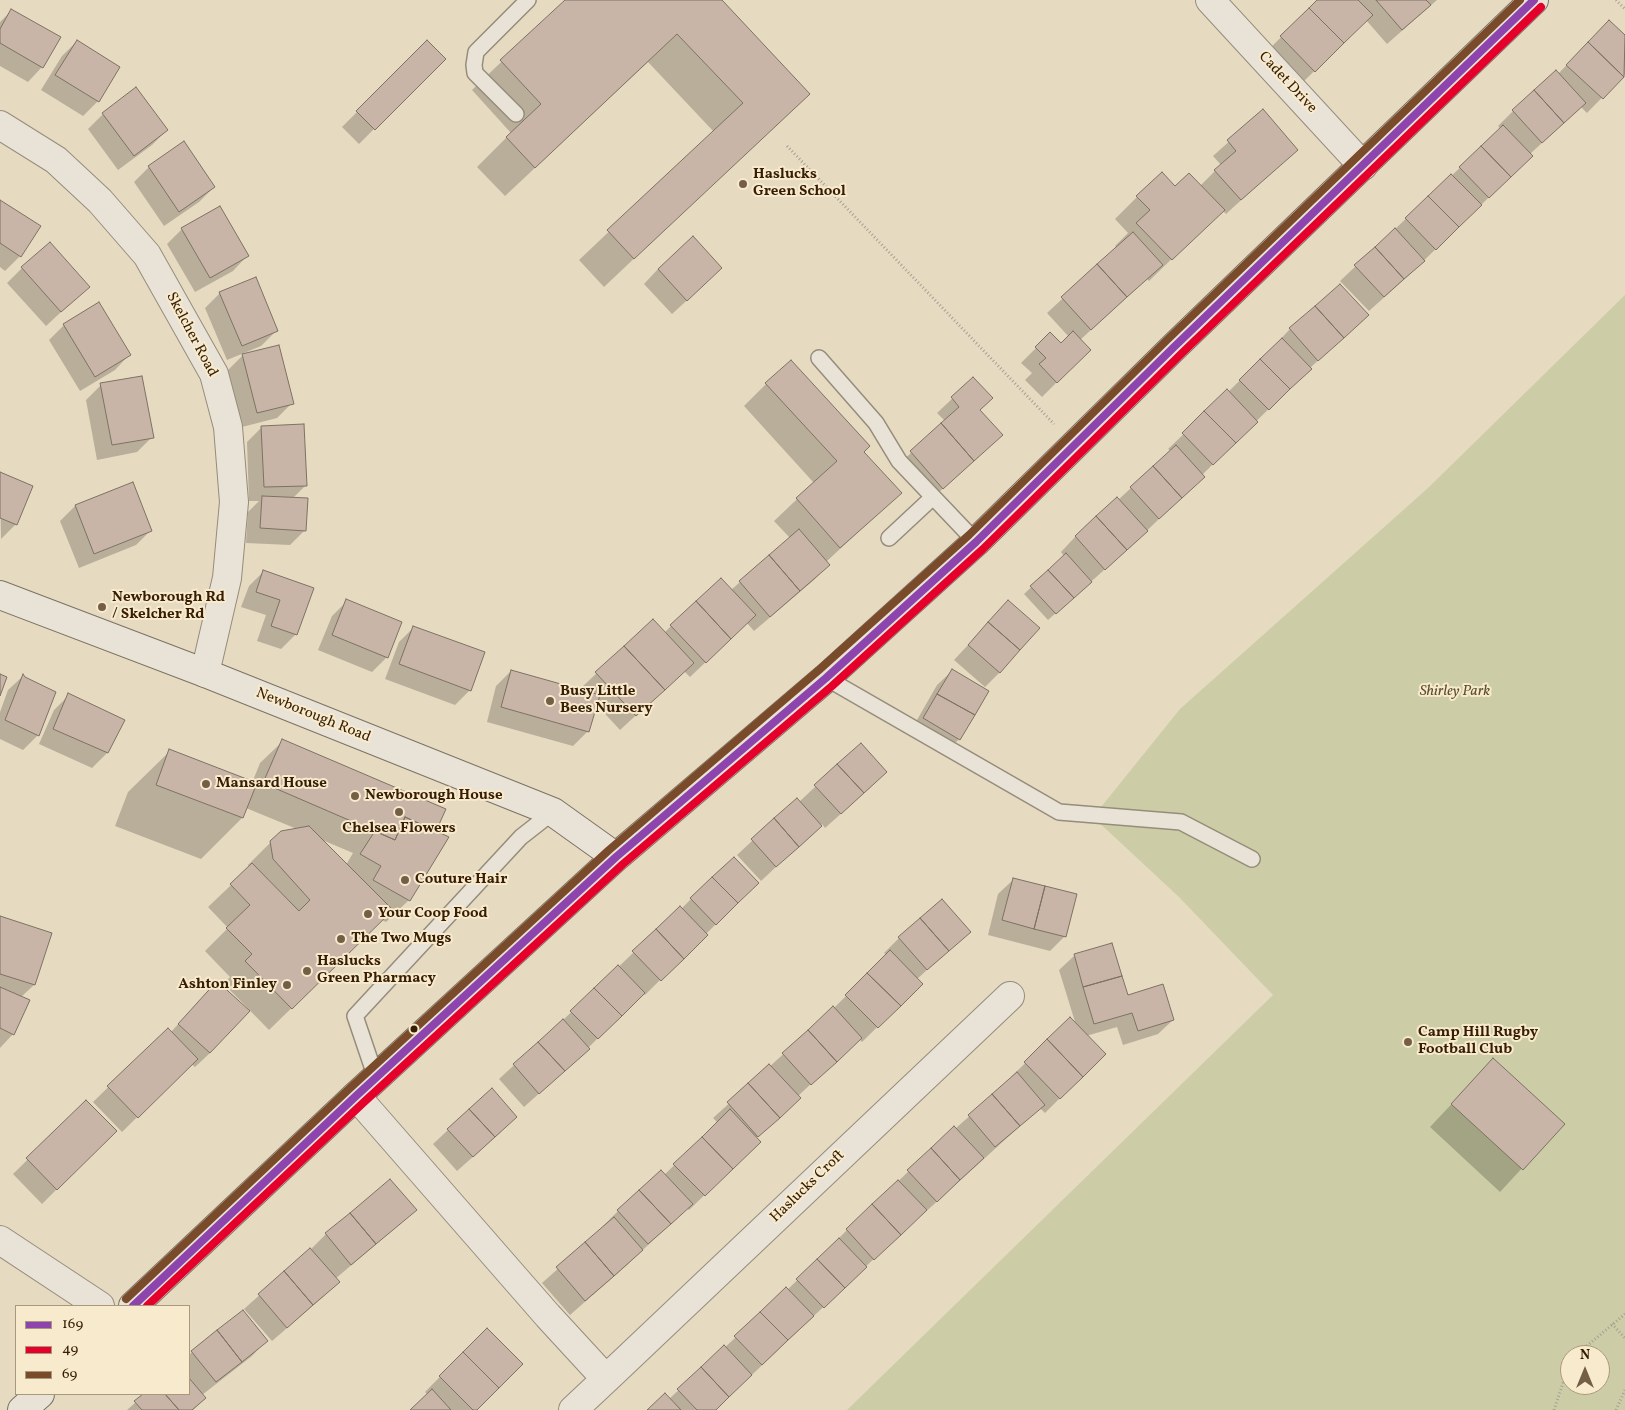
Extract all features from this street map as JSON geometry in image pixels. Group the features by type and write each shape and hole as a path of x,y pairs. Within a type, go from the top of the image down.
{"street":[{"name":"Cadet Drive","path":"1210,0 1363,166"},
{"path":"134,1305 356,1096 616,856 826,678 976,542 1174,347 1534,0"},
{"name":"Skelcher Road","path":"0,125 56,160 100,201 147,255 214,374 228,427 234,502 226,578 205,673"},
{"name":"Newborough Road","path":"0,595 205,673 553,812 616,856"},
{"name":"Haslucks Croft","path":"574,1410 1010,996"},
{"path":"356,1096 548,1316 606,1379"},
{"path":"0,1240 98,1305"},
{"path":"22,1410 39,1395"}],"lane":[{"path":"516,114 475,73 474,64 476,52 528,0"},
{"path":"819,358 876,423 899,461 976,542"},
{"path":"889,538 933,497"},
{"path":"826,678 1059,812 1181,822 1252,859"},
{"path":"376,1078 355,1016 520,837 553,812"}],"path":[{"path":"1616,0 1625,9"},
{"path":"786,146 1075,446"},
{"path":"1588,1345 1625,1314"},
{"path":"1612,1324 1625,1338"},
{"path":"1616,1410 1625,1390"},
{"path":"1554,1410 1560,1392"}],"green space":[{"name":"Shirley Park","path":"1625,295 1625,1410 847,1410 1273,995 1179,897 1093,817 1180,709 1428,488"}],"building":[{"path":"565,0 722,0 810,94 634,259 607,230 743,103 677,34 535,168 506,137 541,104 500,60"},
{"path":"1317,0 1358,0 1373,15 1344,43 1309,8"},
{"path":"1376,0 1426,0 1431,5 1402,30"},
{"path":"1309,8 1344,43 1315,72 1280,36"},
{"path":"11,9 61,37 43,68 0,43 0,29"},
{"path":"1609,20 1625,35 1624,77 1588,42"},
{"path":"77,40 120,67 99,102 55,75"},
{"path":"427,40 446,59 375,130 356,111"},
{"path":"1588,42 1624,77 1603,99 1566,65"},
{"path":"1556,70 1586,103 1564,123 1534,90"},
{"path":"136,87 168,130 134,156 102,113"},
{"path":"1534,90 1564,123 1542,143 1512,110"},
{"path":"1263,109 1298,150 1241,200 1214,170 1236,151 1227,140"},
{"path":"1503,125 1533,156 1511,177 1481,146"},
{"path":"184,141 215,187 179,212 148,166"},
{"path":"1481,146 1511,177 1489,198 1459,167"},
{"path":"1162,172 1175,186 1189,173 1225,210 1172,260 1136,223 1150,210 1136,196"},
{"path":"1451,174 1482,205 1459,227 1428,196"},
{"path":"1428,196 1459,227 1436,250 1405,218"},
{"path":"0,200 41,226 21,257 0,243"},
{"path":"220,206 249,256 210,278 181,228"},
{"path":"1395,228 1425,261 1404,279 1375,247"},
{"path":"1133,232 1163,265 1127,297 1097,264"},
{"path":"693,236 722,268 687,301 658,269"},
{"path":"50,242 90,287 61,312 21,267"},
{"path":"1375,247 1404,279 1384,297 1354,265"},
{"path":"1097,264 1127,297 1091,330 1061,297"},
{"path":"256,277 278,331 242,346 219,292"},
{"path":"1340,284 1369,315 1344,338 1315,306"},
{"path":"99,302 131,355 95,377 63,324"},
{"path":"1315,306 1344,338 1318,361 1289,328"},
{"path":"1073,331 1091,350 1057,383 1039,364 1046,358 1035,347 1050,332 1061,343"},
{"path":"1282,338 1312,369 1290,389 1260,359"},
{"path":"279,345 294,404 257,413 242,354"},
{"path":"1260,359 1290,389 1269,410 1239,380"},
{"path":"791,360 870,446 864,452 902,493 840,548 796,498 837,461 765,383"},
{"path":"142,376 154,438 112,445 100,383"},
{"path":"973,377 993,398 980,410 1003,435 974,461 941,423 959,407 951,397"},
{"path":"1227,389 1258,422 1236,443 1204,411"},
{"path":"1204,411 1236,443 1213,465 1182,433"},
{"path":"941,423 974,461 943,489 910,451"},
{"path":"304,424 307,486 264,487 261,426"},
{"path":"1176,445 1205,477 1182,498 1153,466"},
{"path":"1153,466 1182,498 1159,519 1130,487"},
{"path":"0,472 33,486 17,525 0,518"},
{"path":"133,482 152,531 94,554 75,505"},
{"path":"262,496 308,498 306,531 260,528"},
{"path":"1117,497 1148,531 1127,550 1096,516"},
{"path":"1096,516 1127,550 1105,570 1075,536"},
{"path":"799,529 830,565 800,591 769,555"},
{"path":"1066,553 1092,582 1074,598 1048,570"},
{"path":"769,555 800,591 770,617 739,581"},
{"path":"263,570 314,588 297,635 271,626 280,600 256,592"},
{"path":"1048,570 1074,598 1056,614 1030,586"},
{"path":"721,578 756,615 731,639 696,601"},
{"path":"346,599 402,622 388,658 332,635"},
{"path":"1008,600 1040,628 1020,650 988,622"},
{"path":"696,601 731,639 706,663 670,625"},
{"path":"653,619 694,663 665,690 624,646"},
{"path":"988,622 1020,650 1000,673 968,645"},
{"path":"413,626 485,652 471,691 399,664"},
{"path":"624,646 665,690 636,716 595,672"},
{"path":"952,669 989,691 975,715 937,694"},
{"name":"Busy Little Bees Nursery","path":"511,670 600,695 589,732 501,707"},
{"path":"0,674 7,677 0,696"},
{"path":"23,674 25,677 56,692 39,736 5,720"},
{"path":"68,693 125,720 108,753 53,729"},
{"path":"937,694 975,715 960,740 923,718"},
{"name":"Newborough House","path":"282,739 446,809 436,831 405,817 395,840 263,783"},
{"path":"861,743 887,772 864,793 837,764"},
{"name":"Mansard House","path":"169,749 257,783 243,818 156,785"},
{"path":"837,764 864,793 841,814 814,785"},
{"path":"797,798 822,826 799,847 774,818"},
{"path":"405,817 449,837 410,901 373,880 381,866 360,854 375,831 395,840"},
{"path":"774,818 799,847 776,867 751,839"},
{"path":"309,826 393,910 292,1009 245,961 252,954 226,928 250,905 230,884 252,863 299,911 310,900 273,859 270,841 281,831"},
{"path":"734,857 759,883 738,903 712,877"},
{"path":"712,877 738,903 716,925 690,898"},
{"path":"1013,878 1045,886 1034,929 1002,920"},
{"path":"1045,886 1077,894 1066,937 1034,929"},
{"path":"942,899 971,932 949,951 920,918"},
{"path":"680,906 708,935 684,959 656,929"},
{"path":"0,916 52,933 35,985 0,974"},
{"path":"920,918 949,951 927,970 898,937"},
{"path":"656,929 684,959 661,981 632,951"},
{"path":"1112,943 1122,976 1083,987 1074,954"},
{"path":"890,950 923,984 901,1006 867,973"},
{"path":"618,965 645,993 622,1016 594,988"},
{"path":"867,973 901,1006 878,1028 845,995"},
{"path":"1122,976 1128,995 1163,984 1174,1020 1138,1031 1132,1013 1094,1024 1083,987"},
{"path":"217,981 250,1011 210,1053 178,1024"},
{"path":"0,987 30,1000 14,1035 0,1028"},
{"path":"594,988 622,1016 598,1039 570,1011"},
{"path":"833,1006 862,1038 837,1062 808,1030"},
{"path":"1070,1017 1106,1054 1083,1077 1047,1039"},
{"path":"563,1019 590,1049 565,1071 538,1042"},
{"path":"168,1028 198,1059 138,1118 107,1086"},
{"path":"808,1030 837,1062 811,1085 782,1053"},
{"path":"1047,1039 1083,1077 1060,1099 1024,1062"},
{"path":"538,1042 565,1071 539,1094 513,1064"},
{"path":"1493,1058 1565,1124 1523,1170 1451,1104"},
{"path":"769,1064 801,1098 780,1118 748,1083"},
{"path":"1017,1072 1045,1105 1020,1126 992,1094"},
{"path":"748,1083 780,1118 758,1137 727,1102"},
{"path":"492,1088 517,1117 495,1137 469,1109"},
{"path":"992,1094 1020,1126 995,1147 968,1115"},
{"path":"86,1100 117,1131 57,1190 26,1158"},
{"path":"469,1109 495,1137 473,1157 447,1129"},
{"path":"730,1109 761,1142 733,1169 702,1137"},
{"path":"954,1126 984,1158 960,1180 931,1148"},
{"path":"702,1137 733,1169 705,1196 673,1164"},
{"path":"931,1148 960,1180 937,1202 907,1170"},
{"path":"661,1170 693,1204 671,1224 639,1190"},
{"path":"390,1179 417,1210 376,1244 350,1213"},
{"path":"898,1180 927,1210 901,1235 872,1204"},
{"path":"639,1190 671,1224 648,1244 617,1210"},
{"path":"872,1204 901,1235 874,1260 846,1229"},
{"path":"350,1213 376,1244 351,1265 325,1233"},
{"path":"614,1217 643,1250 614,1276 585,1242"},
{"path":"839,1238 867,1267 845,1288 817,1259"},
{"path":"585,1242 614,1276 585,1301 556,1267"},
{"path":"310,1248 340,1282 313,1305 284,1271"},
{"path":"817,1259 845,1288 824,1308 796,1279"},
{"path":"284,1271 313,1305 287,1328 258,1294"},
{"path":"786,1287 814,1316 788,1340 760,1312"},
{"path":"243,1310 268,1341 242,1362 217,1330"},
{"path":"760,1312 788,1340 762,1365 734,1336"},
{"path":"487,1328 523,1364 499,1388 463,1352"},
{"path":"217,1330 242,1362 216,1382 191,1351"},
{"path":"724,1345 752,1375 729,1397 701,1367"},
{"path":"463,1352 499,1388 477,1410 473,1410 439,1376"},
{"path":"701,1367 729,1397 716,1410 697,1410 677,1389"},
{"path":"190,1379 206,1398 192,1410 179,1410 166,1395 190,1395"},
{"path":"432,1389 451,1410 410,1410"},
{"path":"665,1393 681,1410 647,1410"},
{"path":"142,1395 166,1395 179,1410 142,1410 134,1401"}],"transit line":[{"name":"69","path":"126,1299 349,1089 609,850 819,670 969,535 1167,340 1520,0"},
{"name":"169","path":"134,1305 356,1096 616,857 826,678 976,542 1174,347 1534,0"},
{"name":"49","path":"148,1305 363,1103 623,864 832,686 983,549 1181,354 1541,7"}],"place":[{"name":"Haslucks Green School","path":"743,184"},
{"name":"Newborough Rd / Skelcher Rd","path":"102,607"},
{"name":"Busy Little Bees Nursery","path":"550,701"},
{"name":"Mansard House","path":"206,784"},
{"name":"Newborough House","path":"355,796"},
{"name":"Chelsea Flowers","path":"399,812"},
{"name":"Couture Hair","path":"405,880"},
{"name":"Your Coop Food","path":"368,914"},
{"name":"The Two Mugs","path":"341,939"},
{"name":"Haslucks Green Pharmacy","path":"307,971"},
{"name":"Ashton Finley","path":"287,985"},
{"name":"Camp Hill Rugby Football Club","path":"1408,1042"}]}
